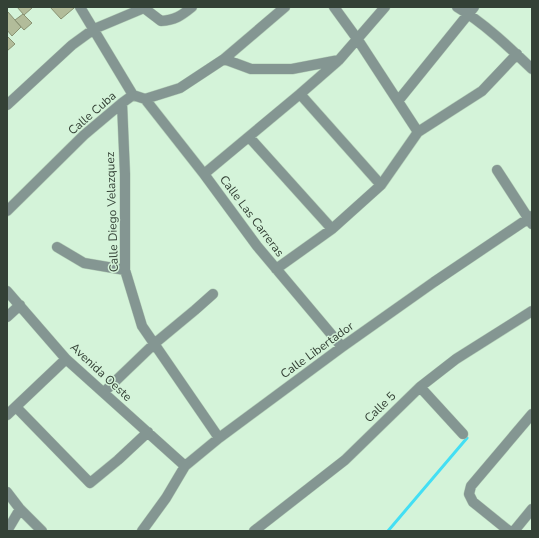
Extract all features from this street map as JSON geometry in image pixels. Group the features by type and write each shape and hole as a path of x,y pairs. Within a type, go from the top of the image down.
{"street":[{"path":"80,7 133,95"},
{"path":"7,105 72,45 94,29 144,7 161,21 172,20 183,15 192,7"},
{"name":"Calle Cuba","path":"7,210 84,136 122,102 133,95 145,98 180,88 224,59 285,7"},
{"path":"334,7 358,40 418,132"},
{"path":"204,174 339,60 358,40 385,7"},
{"path":"457,7 472,11 532,69"},
{"path":"398,101 472,11"},
{"path":"276,269 332,229 381,185 418,132 482,91 517,54"},
{"path":"224,59 251,69 292,68 339,60"},
{"path":"300,94 381,185"},
{"name":"Calle Las Carreras","path":"145,98 257,246 342,347"},
{"name":"Calle Diego Velazquez","path":"122,102 125,174 125,270 142,326 220,438"},
{"path":"249,137 332,229"},
{"path":"498,170 531,220"},
{"name":"Calle Libertador","path":"142,531 166,498 185,466 220,438 342,347 434,282 531,220"},
{"path":"57,247 84,263 125,270"},
{"name":"Avenida Oeste","path":"7,291 66,359 185,466"},
{"path":"104,392 154,344 213,294"},
{"path":"7,317 20,306"},
{"name":"Calle 5","path":"254,531 345,460 420,387 456,359 532,311"},
{"path":"7,415 66,359"},
{"path":"420,387 463,434"},
{"path":"16,407 90,483 118,460 148,432"},
{"path":"509,531 472,502 469,494 471,486 532,414"},
{"path":"7,492 20,509 42,531"},
{"path":"7,531 20,509"},
{"path":"514,531 532,509"}],"building":[{"path":"17,7 30,7 32,8 24,15"},
{"path":"50,7 74,7 74,8 61,19"},
{"path":"7,12 21,27 12,36 7,30"},
{"path":"23,14 32,23 24,30 15,20"},
{"path":"7,36 15,44 7,51"}],"waterway":[{"path":"388,531 467,438"}]}
